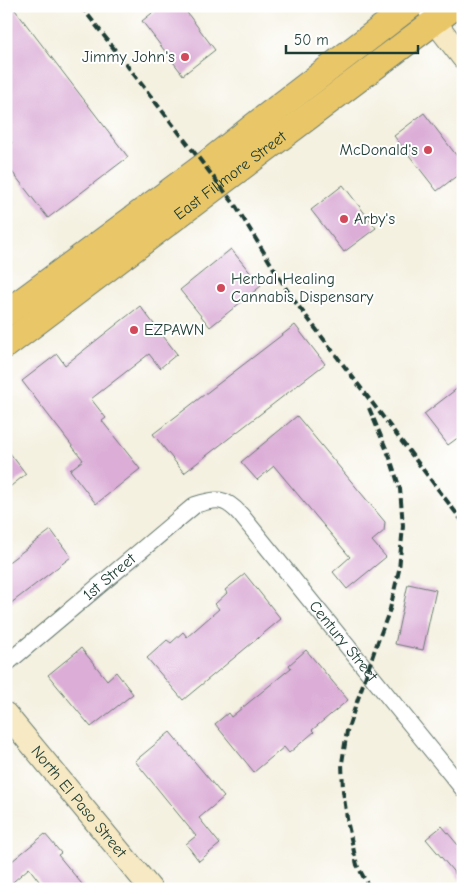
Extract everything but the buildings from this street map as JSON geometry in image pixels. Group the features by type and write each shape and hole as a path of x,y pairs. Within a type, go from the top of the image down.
{"main road":[{"name":"East Fillmore Street","path":"6,313 204,166 410,6"},
{"name":"East Fillmore Street","path":"6,345 437,11"}],"street":[{"path":"437,11 463,58"},
{"name":"1st Street","path":"6,664 195,506 208,501 219,500"},
{"name":"Century Street","path":"219,500 233,506 241,515 463,788"},
{"name":"North El Paso Street","path":"6,714 152,889"}],"railway":[{"path":"81,6 235,205 290,295 463,522"},
{"path":"369,408 390,458 400,489 403,526 399,570 390,609 347,731 342,763 343,791 348,825 357,865 370,889"}],"place":[{"name":"Jimmy John's","path":"185,57"},
{"name":"McDonald's","path":"428,150"},
{"name":"Arby's","path":"344,219"},
{"name":"Herbal Healing Cannabis Dispensary","path":"221,288"},
{"name":"EZPAWN","path":"134,330"}]}
